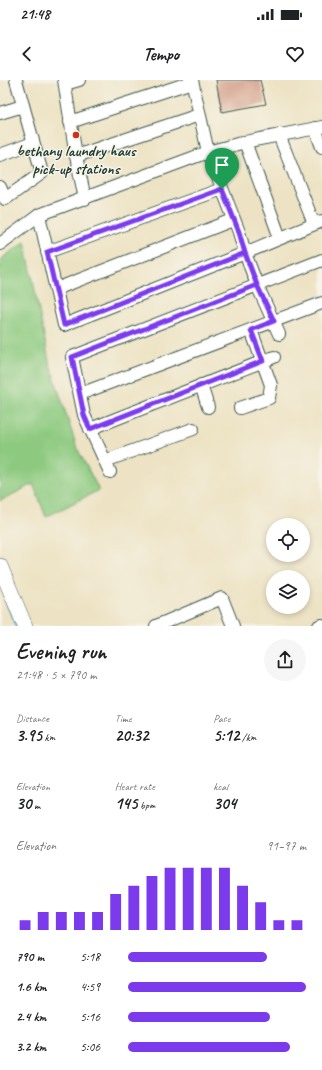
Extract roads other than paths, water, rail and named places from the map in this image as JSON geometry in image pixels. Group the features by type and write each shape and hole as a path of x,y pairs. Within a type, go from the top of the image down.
{"street":[{"path":"0,187 5,199 42,173 32,143 16,80"},
{"path":"80,80 64,82 84,199"},
{"path":"70,122 192,81 208,152 233,220 239,232 257,285 279,334"},
{"path":"0,113 23,106"},
{"path":"76,156 199,115"},
{"path":"0,244 39,215 208,152 245,142 318,127 322,147"},
{"path":"39,215 64,325 318,223 280,135"},
{"path":"245,142 280,238"},
{"path":"0,155 32,143"},
{"path":"47,252 222,189"},
{"path":"56,289 233,220"},
{"path":"192,429 107,467 84,415 72,357 322,260"},
{"path":"80,394 322,303"},
{"path":"240,408 269,398 271,385 251,330"},
{"path":"90,429 274,356"},
{"path":"201,385 208,407"},
{"path":"0,566 25,626"},
{"path":"156,626 222,598 233,626"}],"waterway":[{"path":"6,600 16,626"}],"place":[{"name":"bethany laundry haus pick-up stations","path":"76,135"}]}
